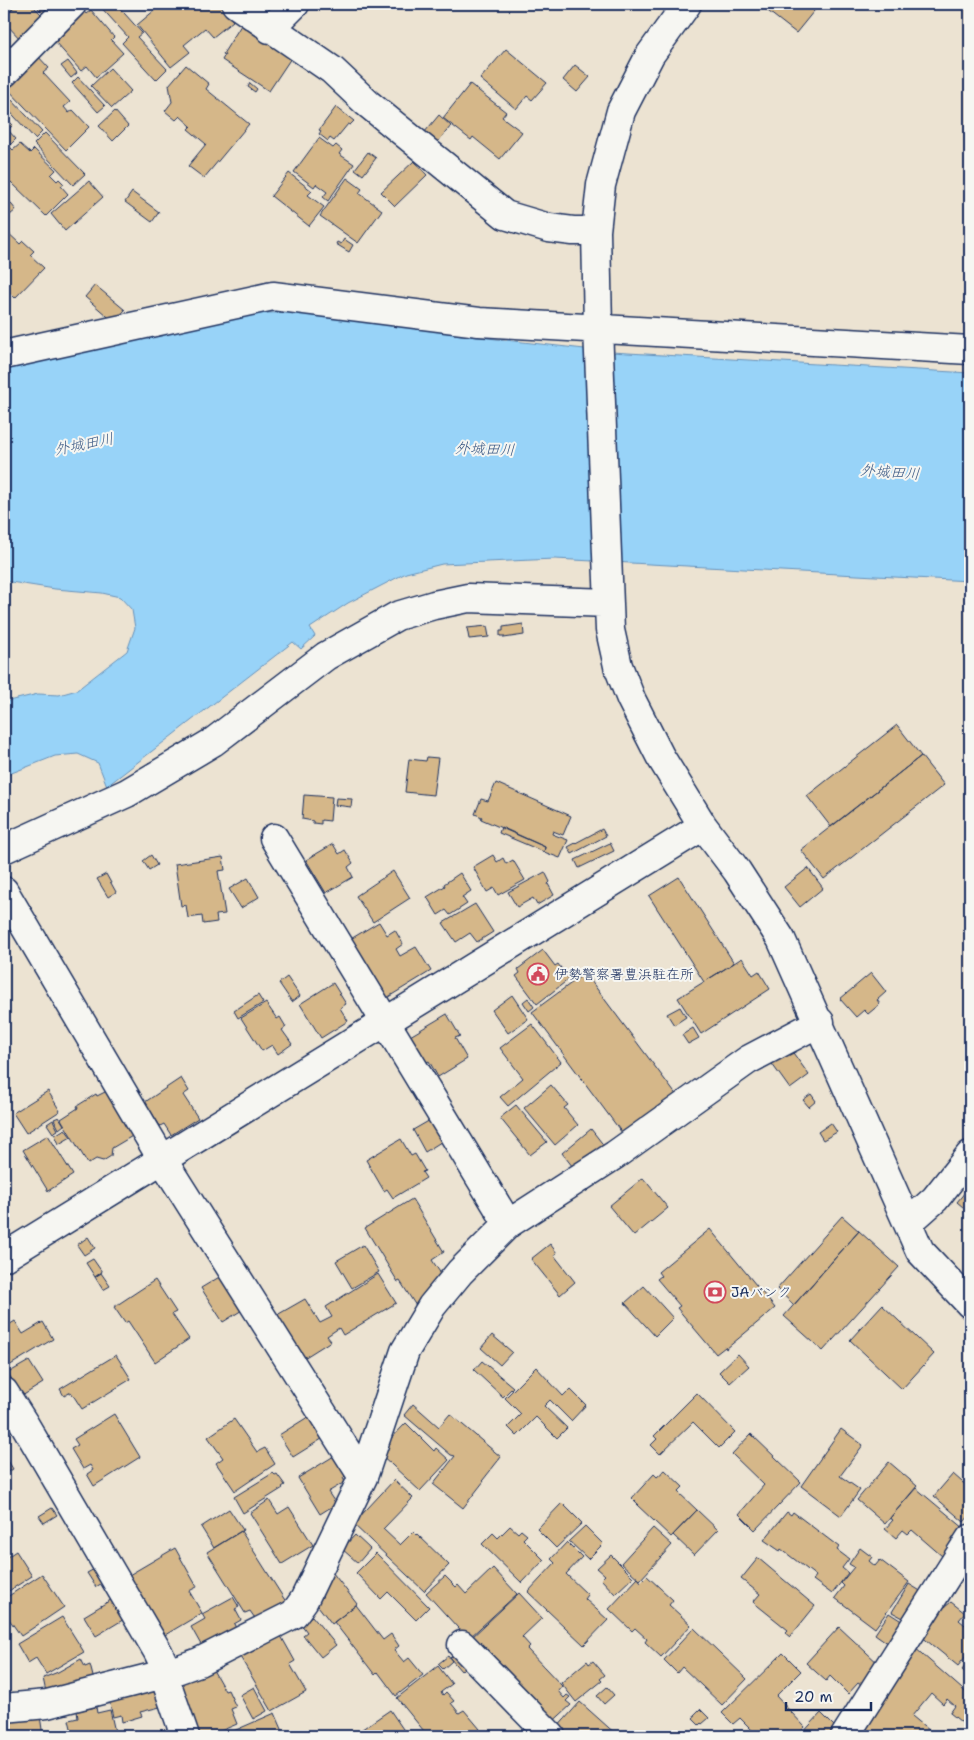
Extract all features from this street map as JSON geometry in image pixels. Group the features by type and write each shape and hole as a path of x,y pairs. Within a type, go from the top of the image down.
{"street":[{"path":"4,73 72,4"},
{"path":"236,4 332,70 368,103 505,214 549,228 596,231"},
{"path":"270,29 295,4"},
{"path":"687,4 650,55 621,111 601,185 596,231 598,334 610,630 618,666 631,700 660,756 703,826 737,871 782,940 920,1251 970,1304"},
{"path":"4,355 273,296 479,322 598,334 970,350"},
{"path":"4,849 127,793 213,742 326,656 397,616 434,605 468,598 609,598"},
{"path":"4,1257 703,826"},
{"path":"274,838 508,1224"},
{"path":"4,891 162,1159 363,1477"},
{"path":"4,1708 47,1704 168,1673 199,1662 294,1614 304,1600 363,1477 406,1351 432,1306 460,1272 508,1224 615,1154 748,1060 820,1022"},
{"path":"908,1223 935,1199 970,1155"},
{"path":"4,1392 154,1644 168,1673 167,1684 185,1736"},
{"path":"845,1736 970,1539"},
{"path":"462,1645 550,1736"}],"water":[{"name":"外城田川","path":"319,312 461,335 611,352 970,373 970,581 555,559 442,564 406,573 348,603 310,628 315,636 301,649 293,642 107,786 98,763 78,754 55,756 4,776 4,702 38,694 59,695 77,690 127,651 135,628 132,610 120,597 102,593 55,589 4,581 4,368 40,362 213,314"}],"building":[{"path":"4,4 17,4 8,12 4,8"},
{"path":"17,4 31,4 46,19 23,42 4,22 4,17"},
{"path":"34,4 58,4 46,16"},
{"path":"98,4 116,4 142,33 137,37 167,69 156,80 122,43 128,37"},
{"path":"162,4 219,4 233,21 213,37 205,28 184,45 190,52 171,67 137,25"},
{"path":"260,4 285,4 273,16"},
{"path":"816,4 818,6 796,33 760,5"},
{"path":"83,10 86,14 91,10 114,37 111,40 123,53 96,77 87,66 81,71 55,42 61,37 57,32"},
{"path":"243,22 293,55 269,91 222,60 225,55 223,54"},
{"path":"506,49 547,83 532,100 527,96 516,109 480,79"},
{"path":"36,54 49,68 43,73 70,102 64,107 69,113 73,110 89,127 66,150 4,85"},
{"path":"68,61 77,73 71,78 61,66"},
{"path":"186,65 209,84 206,89 249,124 204,178 188,166 206,144 188,129 191,126 180,116 176,120 165,111 172,102 169,85"},
{"path":"575,65 590,77 577,92 563,80"},
{"path":"110,68 131,91 112,108 91,86"},
{"path":"78,77 105,106 98,112 72,83"},
{"path":"250,83 257,89 255,92 248,87"},
{"path":"470,84 506,112 502,117 522,132 500,159 473,137 471,140 443,118"},
{"path":"11,99 42,132 35,139 4,105"},
{"path":"336,107 354,121 350,125 348,124 334,141 330,138 328,141 319,134 321,131 319,130"},
{"path":"115,111 128,126 113,141 99,126"},
{"path":"439,115 451,126 436,144 424,133"},
{"path":"4,116 13,125 8,130 16,139 9,146 13,150 20,144 30,153 34,149 56,170 51,175 57,181 59,179 64,184 61,186 68,194 46,216 11,182 8,185 4,181"},
{"path":"45,133 85,174 73,185 34,144"},
{"path":"319,138 333,148 336,145 342,150 339,154 354,164 328,201 323,197 327,192 316,184 314,187 294,172"},
{"path":"368,152 376,158 363,175 355,169"},
{"path":"414,161 427,175 395,206 381,192"},
{"path":"289,173 312,191 308,195 324,207 309,226 271,196"},
{"path":"347,178 362,189 359,193 382,210 358,243 320,216"},
{"path":"89,181 103,197 65,231 51,214"},
{"path":"132,192 159,212 152,222 125,202"},
{"path":"8,200 16,210 4,220 4,203"},
{"path":"4,229 20,244 23,241 34,251 30,255 44,268 15,298 4,287"},
{"path":"344,239 353,245 349,252 336,244 337,242 341,244"},
{"path":"95,285 125,310 114,322 85,297"},
{"path":"523,624 524,635 504,638 504,636 500,636 500,631 503,631 503,627"},
{"path":"487,626 489,637 469,639 467,628"},
{"path":"897,725 921,756 831,827 807,796"},
{"path":"921,756 944,785 824,879 801,850"},
{"path":"427,757 438,758 433,795 405,792 409,759 426,761"},
{"path":"496,783 571,816 563,835 553,831 552,834 568,840 560,858 544,852 545,847 481,819 482,817 475,814 481,799 488,801"},
{"path":"304,795 332,797 330,821 321,820 321,824 302,819"},
{"path":"336,798 352,799 351,807 335,805"},
{"path":"501,827 545,847 544,852 499,833"},
{"path":"602,829 606,836 572,854 568,847"},
{"path":"610,843 614,851 579,868 575,860"},
{"path":"333,844 339,854 345,850 353,863 348,867 353,877 326,893 306,860"},
{"path":"151,855 157,865 149,870 143,861"},
{"path":"493,855 497,862 503,858 506,864 513,860 525,880 498,895 494,888 487,892 473,867"},
{"path":"223,857 225,870 218,871 225,914 216,915 217,922 203,924 202,916 188,918 186,905 181,906 175,864"},
{"path":"808,868 823,888 800,907 784,887"},
{"path":"393,871 410,898 373,922 356,896"},
{"path":"545,872 550,882 548,884 554,895 537,905 533,898 517,907 508,892"},
{"path":"460,873 471,891 462,897 467,904 450,915 446,910 438,915 427,897 445,886 444,884"},
{"path":"106,874 116,892 108,897 97,879"},
{"path":"679,877 734,963 704,982 649,896"},
{"path":"248,878 259,897 241,908 229,889"},
{"path":"475,904 493,932 477,942 470,933 456,942 443,923"},
{"path":"379,922 387,935 395,930 403,944 396,949 400,956 416,947 431,971 385,999 349,940"},
{"path":"543,950 555,966 558,964 569,979 537,1004 516,976 520,973 518,969"},
{"path":"742,958 753,975 759,971 770,989 701,1034 678,998"},
{"path":"585,973 677,1096 625,1137 532,1012"},
{"path":"871,973 886,992 877,1000 880,1004 868,1014 864,1010 856,1017 840,999"},
{"path":"287,977 300,996 292,1002 279,983"},
{"path":"333,983 346,1004 340,1008 348,1021 321,1038 300,1004"},
{"path":"258,995 263,1003 238,1018 234,1011"},
{"path":"512,995 528,1019 508,1033 492,1010"},
{"path":"528,998 534,1007 529,1011 523,1002"},
{"path":"266,1003 277,1019 280,1017 286,1027 282,1030 292,1044 278,1054 272,1045 262,1051 241,1018"},
{"path":"680,1007 686,1017 674,1025 667,1014"},
{"path":"447,1014 460,1036 455,1038 467,1059 438,1077 429,1061 421,1065 405,1039"},
{"path":"532,1024 561,1062 508,1106 500,1097 523,1078 500,1048"},
{"path":"693,1028 699,1038 688,1044 682,1035"},
{"path":"791,1050 809,1075 790,1089 772,1064"},
{"path":"181,1078 189,1091 183,1095 198,1118 171,1135 164,1124 160,1126 145,1102"},
{"path":"551,1085 568,1105 564,1108 578,1125 555,1145 524,1108"},
{"path":"48,1091 60,1111 26,1133 13,1113"},
{"path":"107,1091 134,1135 112,1148 111,1156 103,1161 96,1159 88,1164 61,1119 96,1094 97,1096"},
{"path":"811,1094 816,1101 809,1107 803,1100"},
{"path":"516,1105 547,1142 530,1155 500,1118"},
{"path":"59,1117 64,1125 59,1129 54,1119"},
{"path":"432,1119 444,1140 425,1152 413,1130"},
{"path":"53,1120 58,1130 53,1133 47,1124"},
{"path":"831,1123 837,1132 823,1140 818,1132"},
{"path":"65,1129 71,1137 59,1144 55,1135"},
{"path":"591,1129 605,1147 576,1171 562,1153"},
{"path":"48,1135 73,1175 48,1191 23,1150"},
{"path":"401,1139 411,1156 415,1154 425,1171 422,1172 426,1178 393,1198 387,1189 384,1191 366,1160"},
{"path":"643,1178 668,1208 634,1236 609,1206"},
{"path":"970,1186 970,1213 957,1202"},
{"path":"412,1199 444,1252 432,1260 443,1277 418,1309 400,1281 398,1282 365,1228"},
{"path":"842,1216 859,1231 794,1305 777,1289"},
{"name":"JAバンク","path":"710,1229 775,1308 726,1349 725,1347 716,1354 677,1308 680,1306 657,1279 661,1276 658,1272"},
{"path":"859,1231 899,1267 823,1351 784,1316"},
{"path":"88,1237 95,1248 84,1255 77,1245"},
{"path":"550,1244 557,1253 554,1255 575,1282 560,1295 531,1259"},
{"path":"363,1245 379,1272 352,1288 336,1261"},
{"path":"93,1259 102,1272 95,1277 86,1263"},
{"path":"101,1273 110,1286 103,1290 95,1277"},
{"path":"226,1273 247,1307 223,1322 201,1288"},
{"path":"378,1274 396,1303 343,1335 339,1328 327,1336 331,1341 304,1358 298,1348 295,1350 277,1315 305,1299 320,1323 332,1317 326,1307"},
{"path":"155,1280 176,1312 172,1314 189,1339 155,1362 128,1321 125,1323 114,1307"},
{"path":"644,1286 673,1318 655,1336 625,1303"},
{"path":"882,1305 934,1354 902,1389 850,1340"},
{"path":"15,1321 23,1334 43,1322 53,1339 4,1369 4,1328"},
{"path":"492,1335 512,1352 500,1365 481,1348"},
{"path":"738,1354 749,1366 730,1383 719,1372"},
{"path":"116,1355 131,1379 82,1409 71,1392 64,1396 60,1389"},
{"path":"29,1361 43,1383 22,1396 8,1373"},
{"path":"482,1361 513,1387 503,1397 474,1370"},
{"path":"536,1367 563,1396 570,1389 586,1405 571,1421 550,1400 544,1406 567,1428 557,1438 536,1417 517,1436 508,1427 521,1414 505,1398"},
{"path":"697,1393 735,1432 719,1448 693,1422 660,1454 651,1445 657,1439 654,1436"},
{"path":"413,1404 439,1427 450,1414 501,1457 463,1508 433,1484 455,1456 451,1455 404,1415"},
{"path":"114,1414 140,1457 94,1486 87,1474 93,1470 90,1465 83,1469 71,1449 78,1445 74,1439"},
{"path":"311,1415 325,1437 293,1457 279,1435"},
{"path":"234,1419 257,1452 265,1448 275,1464 235,1491 216,1463 223,1458 208,1437"},
{"path":"406,1423 434,1451 436,1448 449,1460 420,1491 378,1452"},
{"path":"841,1429 863,1445 840,1476 860,1490 841,1516 801,1486"},
{"path":"751,1434 801,1482 755,1530 739,1514 764,1485 732,1454"},
{"path":"4,1454 13,1469 4,1475"},
{"path":"334,1456 346,1475 343,1478 345,1482 328,1492 336,1504 320,1514 298,1478"},
{"path":"889,1462 917,1486 885,1524 857,1500"},
{"path":"665,1470 683,1487 678,1492 697,1510 671,1537 632,1498 654,1474 657,1477"},
{"path":"273,1473 277,1474 285,1485 283,1488 243,1513 234,1497"},
{"path":"953,1474 970,1489 970,1515 964,1522 934,1496"},
{"path":"394,1480 413,1498 383,1529 400,1545 413,1532 417,1534 449,1565 424,1591 353,1524"},
{"path":"916,1488 965,1529 942,1556 912,1530 908,1534 903,1530 896,1538 885,1529 893,1520 890,1518"},
{"path":"269,1500 278,1514 289,1507 313,1545 282,1564 250,1513"},
{"path":"562,1503 582,1523 556,1548 537,1529"},
{"path":"52,1508 57,1515 44,1523 39,1516"},
{"path":"229,1509 243,1530 214,1548 201,1527"},
{"path":"697,1510 718,1530 694,1555 673,1535"},
{"path":"787,1512 791,1515 793,1512 839,1547 837,1550 849,1559 842,1568 848,1573 832,1594 813,1580 816,1576 781,1549 780,1551 764,1540"},
{"path":"510,1526 518,1533 521,1530 527,1535 523,1539 544,1560 522,1583 482,1544 493,1533 498,1538"},
{"path":"585,1526 603,1544 588,1559 569,1541"},
{"path":"653,1528 672,1545 640,1580 621,1563"},
{"path":"241,1531 288,1605 259,1624 250,1611 245,1613 207,1552"},
{"path":"355,1535 370,1549 358,1563 342,1549"},
{"path":"567,1542 582,1557 566,1574 588,1595 585,1599 608,1620 584,1645 528,1592 555,1563 551,1559"},
{"path":"175,1548 197,1587 189,1591 202,1613 165,1635 129,1575"},
{"path":"860,1548 872,1557 869,1561 875,1566 880,1560 909,1582 875,1628 835,1598 844,1586 841,1583 854,1567 849,1564"},
{"path":"16,1551 32,1576 4,1594 4,1559"},
{"path":"376,1553 429,1607 416,1620 388,1592 381,1599 356,1573"},
{"path":"611,1555 633,1577 615,1594 601,1579 605,1575 597,1568"},
{"path":"758,1558 815,1606 790,1637 785,1633 788,1630 753,1602 760,1594 741,1579"},
{"path":"100,1566 108,1579 96,1587 87,1573"},
{"path":"329,1568 357,1604 332,1624 315,1602"},
{"path":"493,1568 517,1594 468,1639 426,1593 445,1576 456,1587 458,1585 466,1594"},
{"path":"42,1574 64,1607 21,1636 4,1612 4,1599"},
{"path":"647,1576 673,1600 669,1605 691,1625 661,1657 645,1642 647,1639 635,1628 632,1631 609,1609 638,1578 641,1582"},
{"path":"909,1584 922,1592 905,1619 892,1612"},
{"path":"519,1593 542,1618 522,1637 530,1646 527,1649 562,1686 558,1691 564,1698 567,1695 570,1697 566,1701 571,1705 548,1726 471,1638"},
{"path":"233,1597 239,1607 235,1609 241,1620 234,1624 239,1634 205,1652 191,1627 205,1619 202,1614"},
{"path":"114,1598 126,1618 96,1636 84,1616"},
{"path":"941,1602 945,1607 951,1602 965,1613 959,1620 970,1629 970,1651 958,1666 921,1636"},
{"path":"356,1605 383,1640 391,1634 399,1646 394,1650 404,1662 409,1658 423,1675 396,1696 378,1672 375,1675 334,1622"},
{"path":"889,1613 903,1622 889,1644 875,1634"},
{"path":"312,1616 336,1645 321,1657 303,1635 307,1632 301,1624"},
{"path":"62,1617 84,1652 46,1674 36,1658 28,1663 17,1644"},
{"path":"839,1627 880,1665 861,1685 858,1683 848,1694 830,1676 826,1681 806,1663"},
{"path":"694,1628 747,1679 722,1705 682,1667 677,1673 664,1660"},
{"path":"274,1635 277,1639 281,1636 295,1661 290,1664 306,1692 272,1711 239,1655"},
{"path":"914,1647 970,1696 970,1736 964,1736 961,1733 966,1726 950,1713 955,1706 947,1699 943,1704 931,1693 912,1716 936,1736 877,1736 864,1728"},
{"path":"458,1651 465,1667 461,1671 450,1658"},
{"path":"783,1653 801,1671 776,1696 805,1727 796,1736 758,1736 740,1718 733,1724 722,1713"},
{"path":"448,1656 452,1661 443,1669 438,1664"},
{"path":"81,1659 85,1667 90,1665 95,1684 47,1697 43,1678"},
{"path":"970,1660 970,1676 962,1670"},
{"path":"587,1661 589,1664 593,1661 605,1675 600,1679 602,1681 576,1702 561,1683"},
{"path":"438,1666 452,1684 441,1692 443,1695 446,1692 454,1701 451,1703 459,1713 464,1710 480,1729 471,1736 428,1736 397,1698"},
{"path":"213,1670 225,1691 228,1690 236,1707 231,1709 237,1724 209,1736 201,1736 178,1685"},
{"path":"254,1687 267,1711 253,1719 240,1695"},
{"path":"607,1687 614,1695 604,1704 597,1696"},
{"path":"160,1688 164,1706 140,1712 142,1716 122,1722 121,1715 113,1717 109,1700"},
{"path":"580,1702 618,1736 564,1736 556,1729"},
{"path":"96,1707 97,1713 110,1710 115,1732 121,1730 122,1736 73,1736 69,1720 78,1718 77,1711"},
{"path":"700,1709 709,1718 699,1725 693,1719"},
{"path":"390,1710 405,1732 399,1736 352,1736"},
{"path":"275,1713 285,1736 222,1736"},
{"path":"821,1713 838,1730 832,1736 800,1736"},
{"path":"40,1716 43,1736 4,1736 4,1721"}],"place":[{"name":"伊勢警察署豊浜駐在所","path":"538,974"},
{"name":"JAバンク","path":"715,1292"}]}
